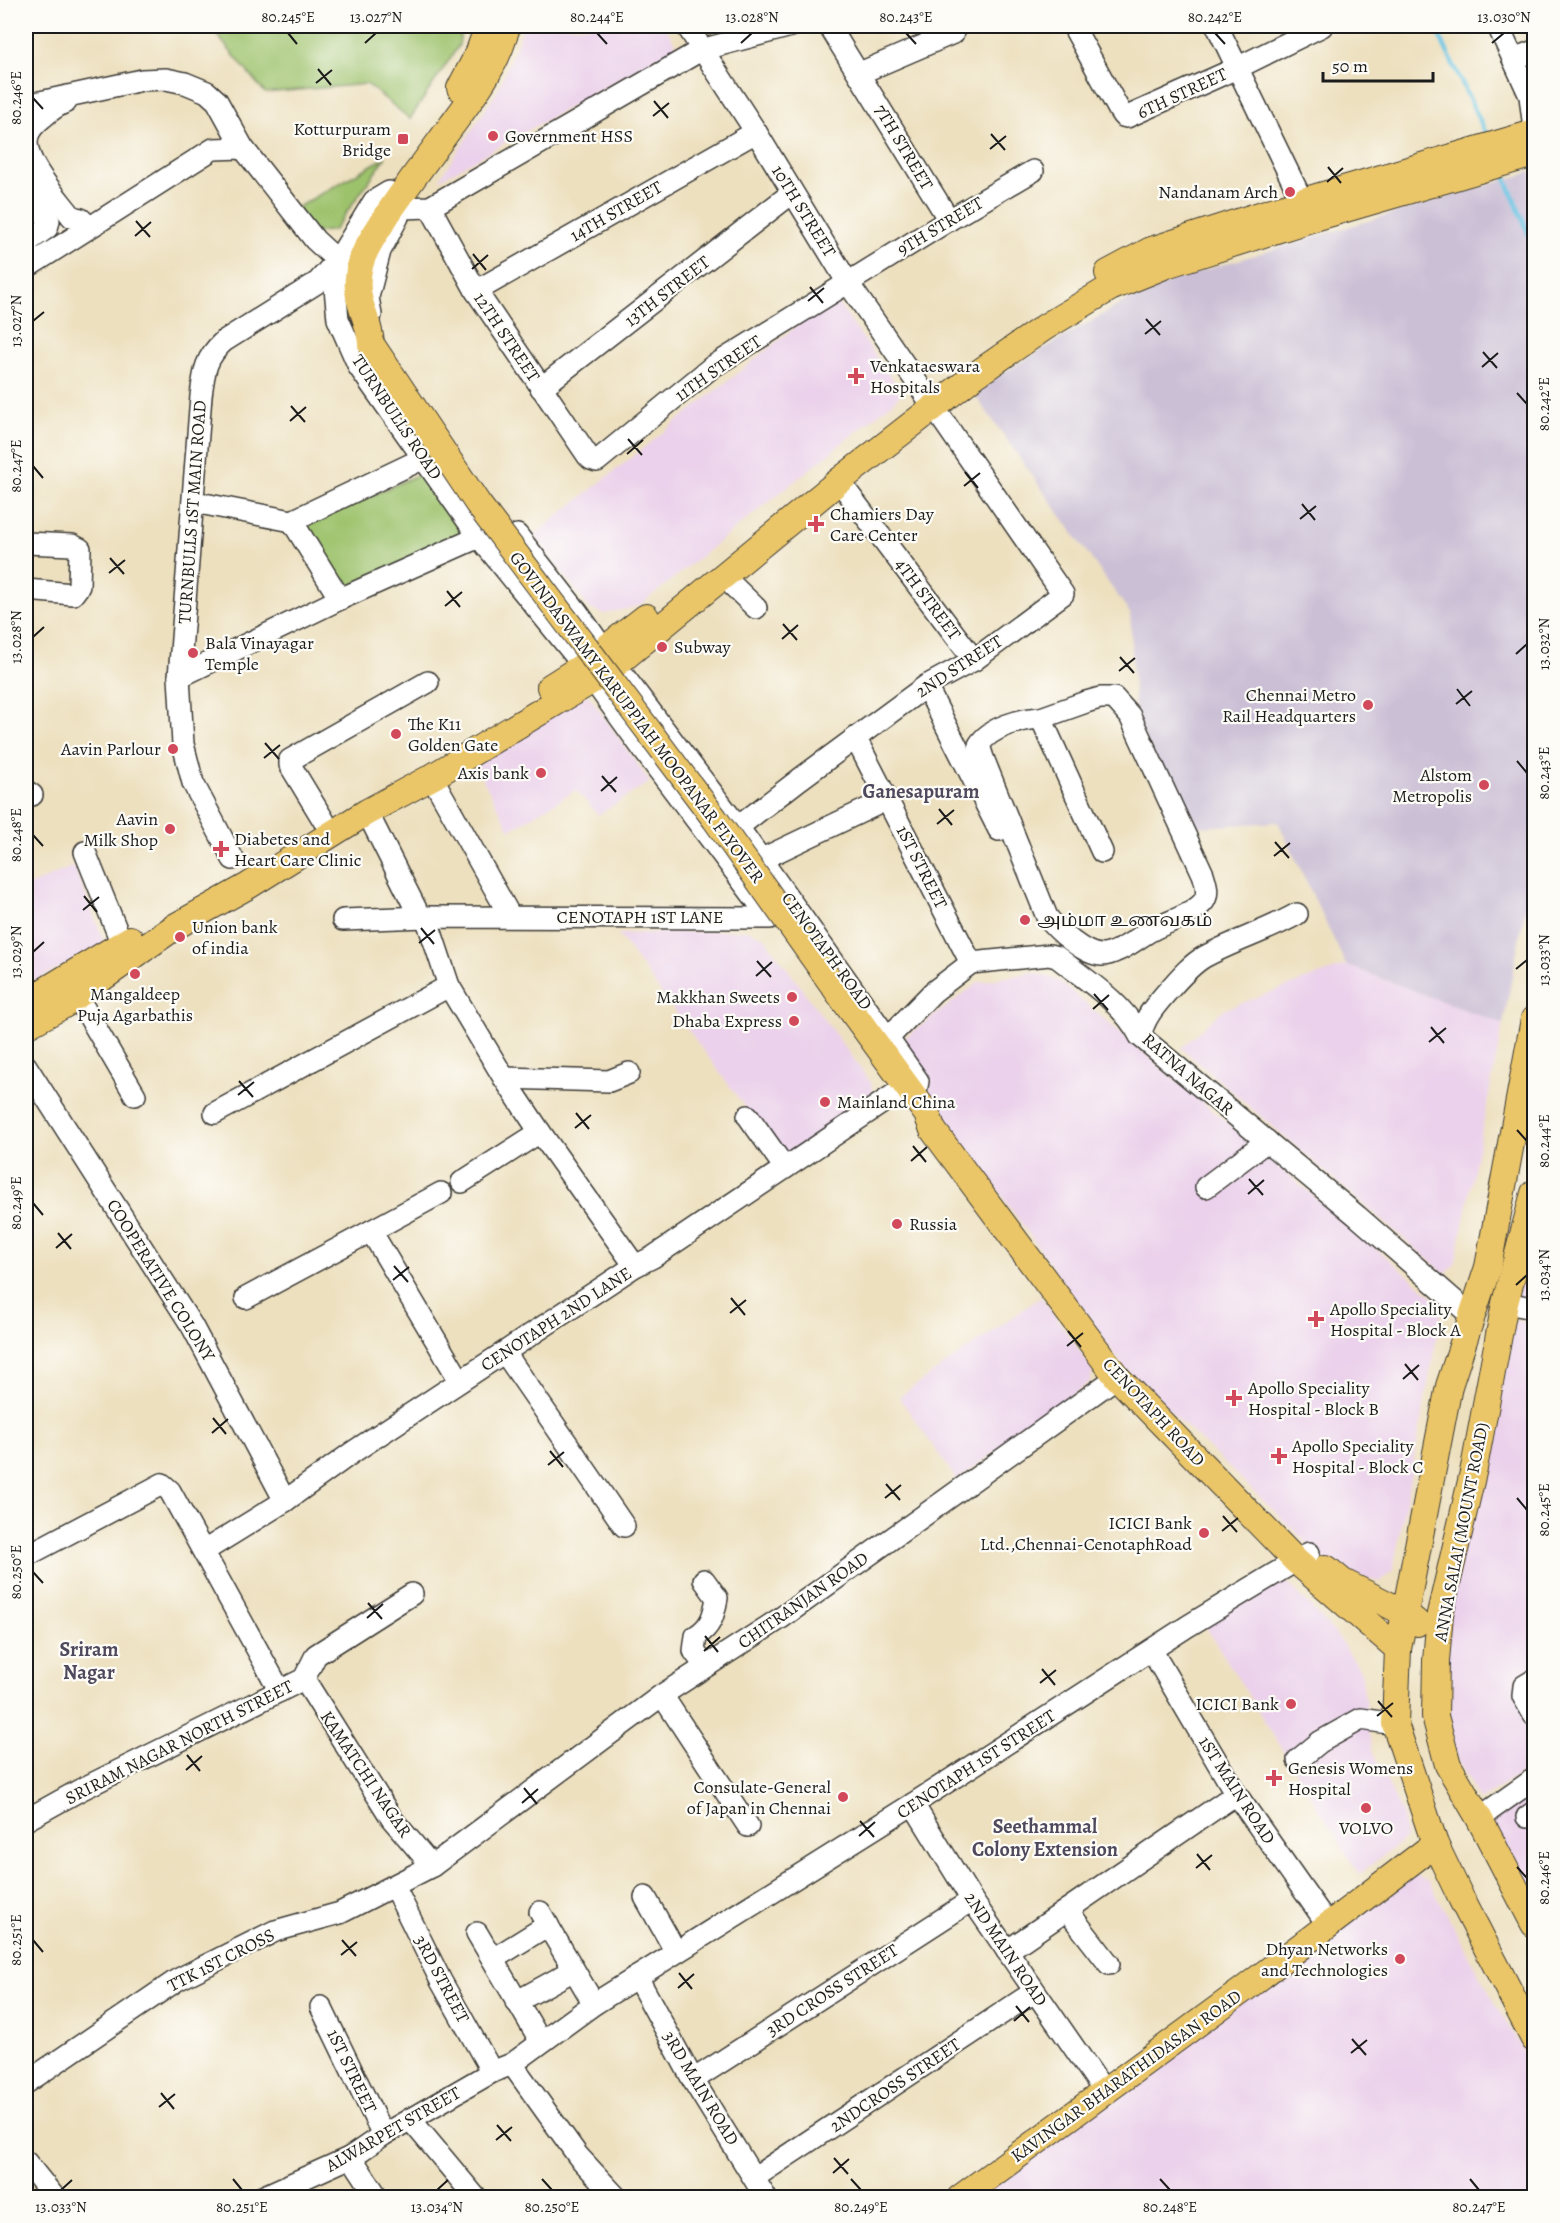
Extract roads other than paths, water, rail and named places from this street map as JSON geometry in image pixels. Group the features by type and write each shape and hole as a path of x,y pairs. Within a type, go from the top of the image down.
{"main road":[{"name":"TURNBULLS ROAD","path":"397,199 478,54 488,26"},
{"name":"TURNBULLS ROAD","path":"397,199 480,87 499,51 507,26"},
{"path":"609,657 671,597 829,468 931,401 974,376 1045,327 1110,288 1307,210 1534,131"},
{"path":"1307,210 1534,154"},
{"name":"GOVINDASWAMY KARUPPIAH MOOPANAR FLYOVER","path":"397,199 366,240 361,262 358,281 359,302 370,333 371,344 478,504 715,819 843,999 889,1049 916,1099"},
{"path":"26,1002 122,944 248,886 367,812 432,777 587,673 723,576 931,401"},
{"path":"26,1026 77,996 164,925 324,821 535,696 587,673"},
{"path":"1534,1019 1488,1266 1449,1386 1398,1649 1395,1724 1435,1844 1534,2039"},
{"name":"CENOTAPH ROAD","path":"916,1099 933,1130 1117,1377 1398,1649"},
{"name":"CENOTAPH ROAD","path":"916,1099 940,1122 1124,1367 1302,1557 1343,1582 1405,1613 1438,1642"},
{"name":"ANNA SALAI (MOUNT ROAD)","path":"1534,1193 1507,1297 1474,1468 1440,1614 1435,1716 1448,1765 1479,1818 1534,1924"},
{"name":"KAVINGAR BHARATHIDASAN ROAD","path":"960,2198 1244,1990 1435,1844"}],"street":[{"name":"10TH STREET","path":"687,26 756,132 848,283 1062,594"},
{"path":"397,199 430,207 701,50 791,26"},
{"name":"7TH STREET","path":"829,26 949,220"},
{"name":"6TH STREET","path":"1073,26 1123,116 1128,117 1237,68"},
{"path":"1217,26 1307,210"},
{"path":"1237,68 1322,26"},
{"path":"1498,26 1530,96 1534,131"},
{"path":"860,74 953,33"},
{"path":"1514,59 1534,51"},
{"path":"26,105 142,80 166,79 185,83 207,92 218,101 224,123 321,247 339,258"},
{"path":"81,228 33,164 27,148 30,129 51,110 70,99 156,84 185,88 195,93 213,120 224,123"},
{"path":"27,264 220,134 224,123"},
{"name":"14TH STREET","path":"476,291 756,132"},
{"path":"81,228 213,149 243,148"},
{"name":"9TH STREET","path":"848,283 1033,171"},
{"path":"30,183 81,228"},
{"path":"26,243 47,228 49,220 30,183"},
{"name":"13TH STREET","path":"541,388 792,193"},
{"name":"TURNBULLS ROAD","path":"587,673 479,537 360,367 338,319 335,288 339,258 374,201 397,199 368,297 374,328 436,424 501,516 578,613 609,657"},
{"name":"12TH STREET","path":"430,207 476,291 541,388 594,460"},
{"name":"TURNBULLS 1ST MAIN ROAD","path":"233,859 193,783 183,744 179,677 205,370 212,352 224,341 318,282 339,258"},
{"name":"11TH STREET","path":"594,460 600,460 712,367 848,283"},
{"path":"194,502 292,521 424,458"},
{"name":"4TH STREET","path":"839,480 974,660"},
{"path":"292,521 340,599"},
{"path":"179,677 340,599 479,537"},
{"path":"26,543 72,545 80,549 79,586 73,594 26,590"},
{"path":"723,576 756,608"},
{"name":"2ND STREET","path":"738,827 926,686 974,660 1062,594"},
{"name":"CENOTAPH ROAD","path":"587,673 873,1054 889,1049 762,859 609,657"},
{"path":"324,821 290,765 290,760 428,682"},
{"path":"926,686 1001,835"},
{"path":"1100,698 1114,698 1124,708 1135,726 1203,874 1207,887 1205,900 1194,910 1153,929 1118,951 1102,955 1090,952 1065,934 1047,916 979,745 983,739 994,732 1019,722 1041,718 1100,698"},
{"path":"1041,718 1046,724 1102,852"},
{"name":"1ST STREET","path":"856,739 971,963"},
{"path":"432,777 510,916"},
{"path":"762,859 888,799"},
{"path":"367,812 423,917 449,986 504,1078 635,1266"},
{"path":"85,852 122,944"},
{"path":"1140,1036 1144,1021 1151,1009 1179,978 1202,958 1280,924 1297,914"},
{"name":"CENOTAPH 1ST LANE","path":"344,920 510,916 770,918"},
{"path":"889,1049 933,992 971,963 1049,955 1057,957 1065,934"},
{"path":"1080,975 1090,952"},
{"name":"RATNA NAGAR","path":"1057,957 1114,1001 1132,1020 1140,1036 1473,1317"},
{"path":"215,1113 449,986"},
{"path":"77,996 135,1095"},
{"name":"COOPERATIVE COLONY","path":"26,1066 192,1326 285,1501"},
{"path":"504,1078 609,1081 629,1073"},
{"name":"CENOTAPH 2ND LANE","path":"204,1551 285,1501 460,1381 635,1266 653,1257 785,1168 916,1099"},
{"path":"748,1116 785,1168"},
{"path":"462,1182 540,1132"},
{"path":"1206,1187 1267,1141"},
{"path":"246,1298 441,1194"},
{"path":"370,1231 460,1381"},
{"path":"1507,1297 1534,1295"},
{"path":"1507,1297 1534,1308"},
{"path":"505,1353 624,1526"},
{"name":"CHITRANJAN ROAD","path":"432,1866 662,1695 781,1618 1117,1377"},
{"path":"26,1556 162,1484 170,1491 280,1691"},
{"name":"CENOTAPH 1ST STREET","path":"492,2072 512,2064 594,2004 913,1804 1188,1626 1302,1557"},
{"path":"704,1580 717,1598 713,1618 705,1631 696,1636 694,1651 705,1666"},
{"name":"SRIRAM NAGAR NORTH STREET","path":"26,1820 80,1790 304,1679 316,1655 412,1594"},
{"name":"1ST MAIN ROAD","path":"1152,1651 1236,1794 1328,1925"},
{"name":"KAMATCHI NAGAR","path":"304,1679 392,1820 432,1866"},
{"path":"1534,1680 1524,1686 1523,1696 1534,1715"},
{"path":"662,1695 748,1826"},
{"path":"1298,1760 1320,1742 1361,1719 1395,1724"},
{"path":"1479,1818 1534,1779"},
{"path":"1007,1951 1236,1794"},
{"name":"2ND MAIN ROAD","path":"913,1804 972,1900 1104,2091"},
{"name":"TTK 1ST CROSS","path":"26,2083 177,1980 275,1931 340,1913 432,1866"},
{"name":"3RD STREET","path":"394,1886 441,1981 492,2072"},
{"path":"645,1897 676,1952"},
{"name":"3RD CROSS STREET","path":"693,2080 972,1900"},
{"path":"1067,1910 1109,1964"},
{"path":"493,1959 544,1919 594,2004"},
{"path":"477,1934 541,2042"},
{"path":"516,2002 574,1970"},
{"name":"3RD MAIN ROAD","path":"637,1977 693,2080 766,2198"},
{"name":"2NDCROSS STREET","path":"755,2177 1034,1992"},
{"name":"1ST STREET","path":"321,2007 383,2135"},
{"path":"512,2064 578,2156 617,2198"},
{"name":"ALWARPET STREET","path":"260,2198 351,2157 383,2135 492,2072"},
{"path":"410,2120 477,2198"},
{"path":"351,2157 378,2198"},
{"path":"26,2162 55,2198"}],"waterway":[{"path":"1435,26 1488,138"},
{"path":"1503,172 1534,247"}],"place":[{"name":"Government HSS","path":"493,136"},
{"name":"Kotturpuram Bridge","path":"403,139"},
{"name":"Nandanam Arch","path":"1290,192"},
{"name":"Venkataeswara Hospitals","path":"856,376"},
{"name":"Chamiers Day Care Center","path":"816,524"},
{"name":"Subway","path":"662,647"},
{"name":"Bala Vinayagar Temple","path":"193,653"},
{"name":"Chennai Metro Rail Headquarters","path":"1368,705"},
{"name":"The K11 Golden Gate","path":"396,734"},
{"name":"Aavin Parlour","path":"173,749"},
{"name":"Axis bank","path":"541,773"},
{"name":"Alstom Metropolis","path":"1484,785"},
{"name":"Aavin Milk Shop","path":"170,829"},
{"name":"Diabetes and Heart Care Clinic","path":"221,849"},
{"name":"அம்மா உணவகம்","path":"1025,920"},
{"name":"Union bank of india","path":"180,937"},
{"name":"Mangaldeep Puja Agarbathis","path":"135,974"},
{"name":"Makkhan Sweets","path":"792,997"},
{"name":"Dhaba Express","path":"794,1021"},
{"name":"Mainland China","path":"825,1102"},
{"name":"Russia","path":"897,1224"},
{"name":"Apollo Speciality Hospital - Block A","path":"1316,1319"},
{"name":"Apollo Speciality Hospital - Block B","path":"1234,1398"},
{"name":"Apollo Speciality Hospital - Block C","path":"1279,1456"},
{"name":"ICICI Bank Ltd.,Chennai-CenotaphRoad","path":"1204,1533"},
{"name":"ICICI Bank","path":"1291,1704"},
{"name":"Genesis Womens Hospital","path":"1274,1778"},
{"name":"Consulate-General of Japan in Chennai","path":"843,1797"},
{"name":"VOLVO","path":"1366,1808"},
{"name":"Dhyan Networks and Technologies","path":"1400,1959"}],"district":[{"name":"Ganesapuram","path":"921,791"},
{"name":"Sriram Nagar","path":"89,1660"},
{"name":"Seethammal Colony Extension","path":"1045,1838"}]}
